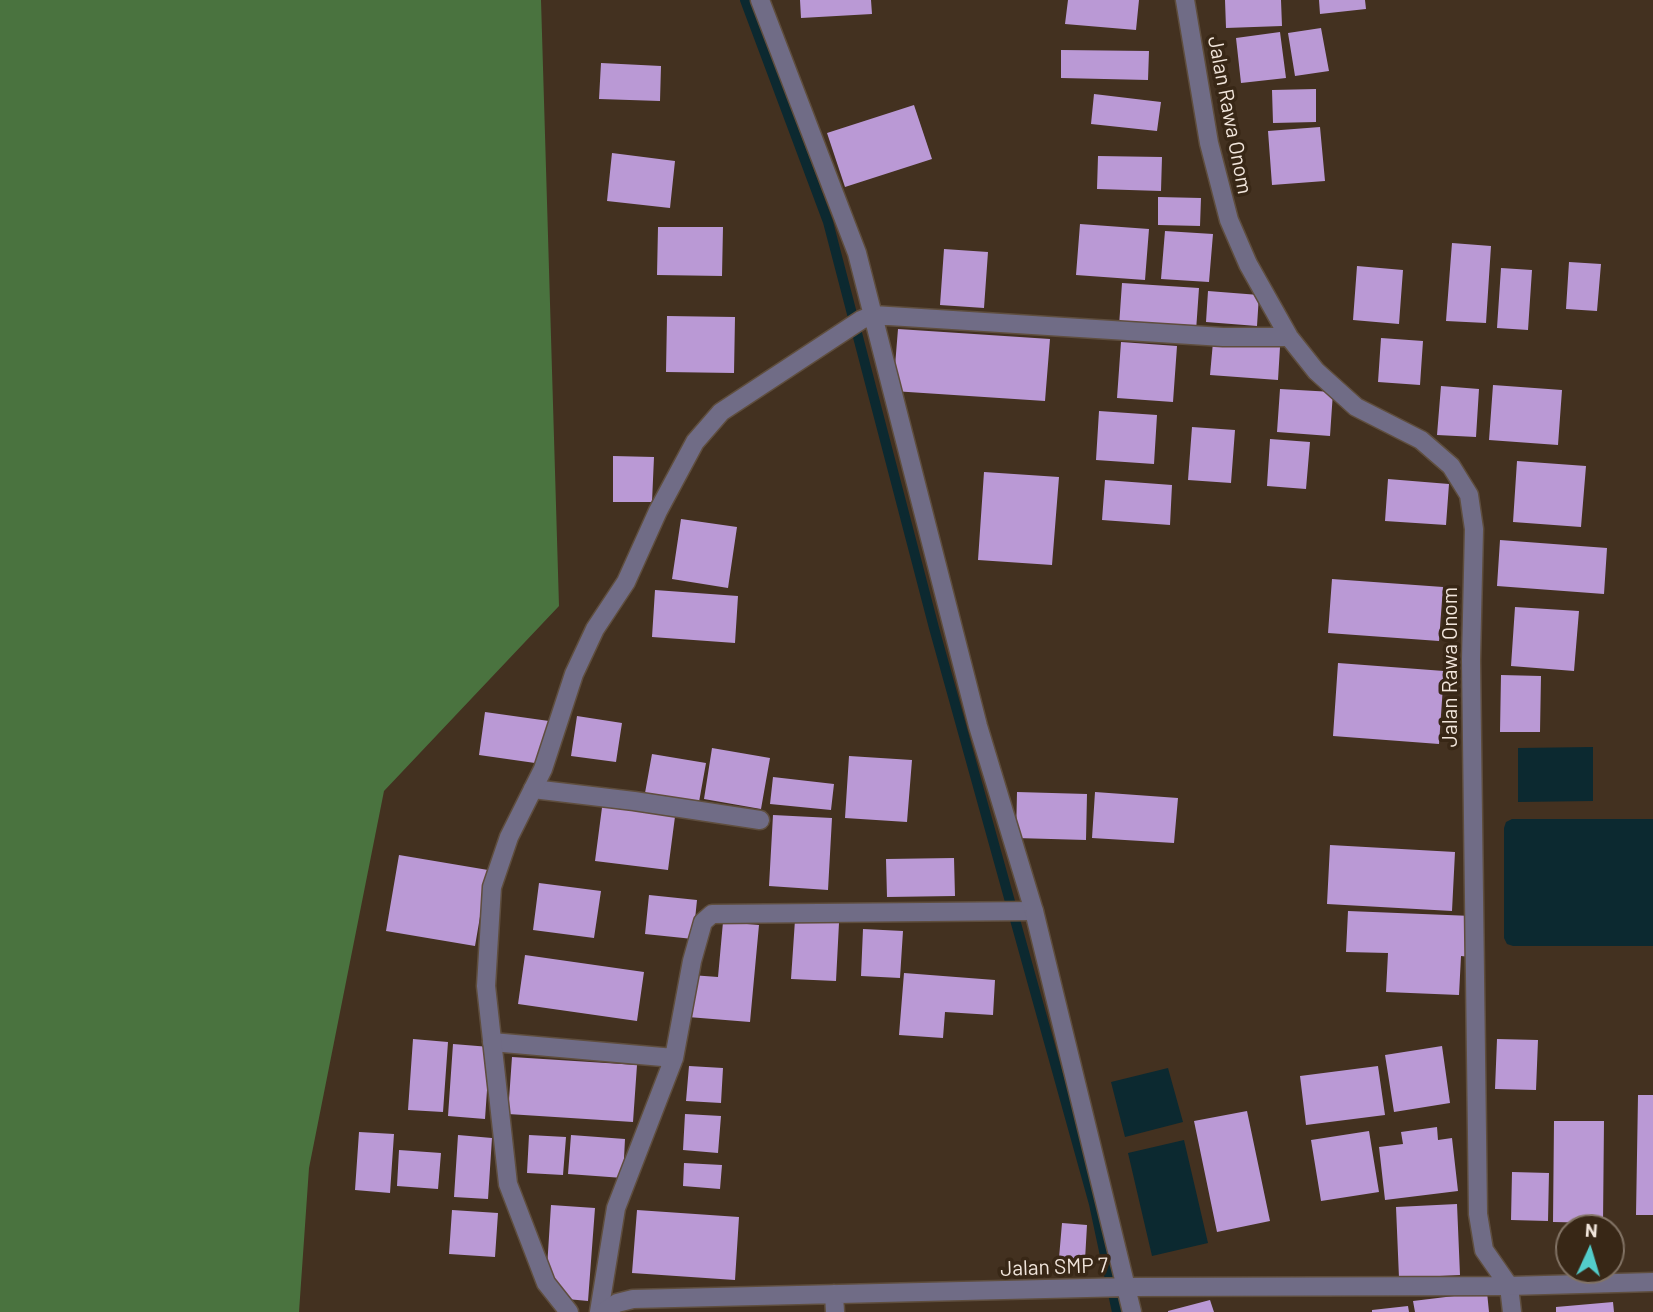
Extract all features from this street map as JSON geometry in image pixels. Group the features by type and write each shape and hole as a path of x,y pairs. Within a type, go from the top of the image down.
{"street":[{"path":"760,0 858,253 867,317 1132,1312"},
{"name":"Jalan Rawa Onom","path":"1185,0 1209,143 1229,220 1248,264 1289,337 1315,371 1356,407 1422,440 1451,466 1469,495 1474,529 1471,660 1478,1214 1484,1251 1509,1286"},
{"path":"569,1312 546,1283 508,1184 486,986 492,887 509,837 543,769 574,674 595,629 626,582 658,511 695,442 721,412 867,317 1223,337 1289,337"},
{"path":"533,789 760,820"},
{"path":"601,1312 616,1208 674,1058 692,961 703,922 712,914 1027,911"},
{"path":"492,1042 674,1058"},
{"path":"1512,1312 1509,1286 1653,1282"},
{"name":"Jalan SMP 7","path":"601,1312 617,1303 633,1299 835,1303 1127,1287 1509,1286"}],"green space":[{"path":"0,0 541,0 559,606 384,791 309,1168 299,1312 0,1312"}],"water":[{"path":"1593,747 1593,801 1518,802 1518,748"},
{"path":"1512,819 1653,819 1653,946 1507,944 1504,938 1504,828 1506,822"},
{"path":"1168,1068 1183,1122 1125,1137 1111,1082"},
{"path":"1184,1140 1208,1243 1152,1256 1128,1153"}],"building":[{"path":"800,0 871,0 872,14 801,18"},
{"path":"1068,0 1139,0 1136,30 1065,24"},
{"path":"1225,0 1281,0 1282,26 1226,28"},
{"path":"1319,0 1365,0 1366,9 1320,14"},
{"path":"1321,28 1329,71 1295,76 1288,33"},
{"path":"1280,32 1286,78 1241,83 1236,38"},
{"path":"1061,50 1149,51 1148,80 1061,78"},
{"path":"601,63 661,66 660,101 599,99"},
{"path":"1316,89 1316,122 1273,123 1272,90"},
{"path":"1094,94 1161,102 1157,131 1091,124"},
{"path":"914,105 932,159 845,187 827,133"},
{"path":"1320,127 1325,181 1272,185 1268,131"},
{"path":"612,153 675,161 670,208 607,201"},
{"path":"1098,156 1162,157 1161,191 1097,189"},
{"path":"1158,197 1201,198 1200,226 1158,225"},
{"path":"1080,224 1149,229 1145,280 1076,275"},
{"path":"658,227 723,227 722,276 657,275"},
{"path":"1165,231 1213,234 1209,282 1161,279"},
{"path":"1452,243 1491,246 1486,323 1446,321"},
{"path":"944,249 988,252 984,308 940,305"},
{"path":"1569,262 1601,264 1597,311 1566,309"},
{"path":"1357,266 1403,270 1399,324 1353,320"},
{"path":"1501,268 1532,270 1528,330 1497,328"},
{"path":"1122,283 1199,288 1196,331 1119,326"},
{"path":"1208,291 1259,295 1257,326 1206,322"},
{"path":"667,316 735,317 734,373 666,372"},
{"path":"898,329 1050,339 1045,401 893,391"},
{"path":"1381,338 1423,341 1420,385 1378,382"},
{"path":"1121,342 1177,346 1173,402 1117,398"},
{"path":"1213,342 1280,347 1278,380 1210,375"},
{"path":"1493,385 1562,390 1558,445 1489,440"},
{"path":"1441,386 1479,389 1476,437 1437,435"},
{"path":"1280,389 1333,392 1330,436 1277,432"},
{"path":"1099,411 1157,415 1154,464 1096,460"},
{"path":"1192,427 1235,430 1231,483 1188,480"},
{"path":"1270,439 1310,442 1306,489 1267,486"},
{"path":"613,456 654,457 652,502 613,502"},
{"path":"1517,461 1586,466 1581,527 1513,522"},
{"path":"984,472 1059,477 1052,565 978,560"},
{"path":"1388,479 1449,484 1446,525 1385,521"},
{"path":"1105,480 1172,485 1170,525 1102,520"},
{"path":"681,519 737,527 728,588 672,579"},
{"path":"1500,540 1607,548 1604,594 1497,586"},
{"path":"1332,579 1443,587 1439,641 1328,633"},
{"path":"655,590 738,596 735,643 652,637"},
{"path":"1515,607 1579,611 1574,671 1511,666"},
{"path":"1338,663 1444,671 1439,744 1333,736"},
{"path":"1501,675 1541,676 1540,732 1500,732"},
{"path":"485,712 549,721 542,764 479,755"},
{"path":"577,716 622,723 616,762 571,756"},
{"path":"712,748 770,758 761,809 704,799"},
{"path":"652,754 706,763 699,802 645,793"},
{"path":"849,756 912,760 907,822 845,818"},
{"path":"773,777 834,784 831,810 770,804"},
{"path":"1017,792 1087,794 1086,840 1016,838"},
{"path":"1095,792 1178,798 1174,843 1092,838"},
{"path":"603,800 676,809 668,870 595,861"},
{"path":"773,815 832,818 828,890 769,886"},
{"path":"1330,845 1455,852 1452,911 1327,904"},
{"path":"399,855 488,870 475,946 386,931"},
{"path":"954,858 955,896 887,897 886,859"},
{"path":"539,883 601,891 594,938 533,930"},
{"path":"649,895 697,900 693,939 645,934"},
{"path":"1348,911 1472,916 1471,957 1461,956 1459,995 1386,992 1388,953 1346,952"},
{"path":"795,920 839,923 836,981 791,979"},
{"path":"723,922 759,925 750,1022 688,1017 691,975 718,977"},
{"path":"863,929 903,931 900,978 861,976"},
{"path":"525,955 644,972 637,1021 518,1004"},
{"path":"904,973 995,980 993,1015 945,1012 943,1038 899,1035"},
{"path":"413,1039 448,1042 443,1112 408,1110"},
{"path":"1497,1039 1538,1040 1536,1090 1495,1089"},
{"path":"453,1044 490,1047 485,1119 448,1116"},
{"path":"1442,1046 1450,1103 1394,1112 1385,1055"},
{"path":"512,1057 637,1065 633,1122 508,1114"},
{"path":"689,1066 723,1068 721,1103 686,1101"},
{"path":"1378,1066 1385,1115 1306,1125 1300,1076"},
{"path":"1638,1095 1653,1095 1653,1215 1636,1215"},
{"path":"1247,1111 1270,1221 1217,1232 1194,1121"},
{"path":"685,1114 721,1116 718,1153 683,1150"},
{"path":"1554,1121 1604,1121 1603,1214 1555,1214 1553,1222"},
{"path":"1437,1127 1438,1140 1452,1138 1458,1191 1385,1200 1379,1147 1403,1144 1401,1132"},
{"path":"1369,1131 1379,1192 1321,1201 1311,1140"},
{"path":"359,1132 394,1134 390,1193 355,1190"},
{"path":"458,1135 492,1138 488,1199 454,1197"},
{"path":"529,1135 566,1137 563,1175 527,1173"},
{"path":"571,1135 625,1139 623,1178 568,1174"},
{"path":"399,1150 441,1153 438,1189 397,1186"},
{"path":"684,1163 722,1165 720,1189 683,1186"},
{"path":"1512,1172 1549,1173 1548,1221 1511,1220"},
{"path":"1457,1204 1460,1275 1399,1278 1396,1207"},
{"path":"551,1205 595,1208 588,1301 567,1299 547,1268"},
{"path":"452,1210 498,1213 495,1257 449,1254"},
{"path":"637,1210 739,1217 735,1280 632,1273"},
{"path":"1062,1223 1087,1225 1085,1260 1059,1258"},
{"path":"1487,1292 1489,1312 1415,1312 1413,1301"},
{"path":"1210,1300 1214,1312 1168,1312 1168,1311"},
{"path":"1613,1302 1614,1312 1556,1312 1556,1307"},
{"path":"1408,1306 1409,1312 1372,1312 1372,1310"}],"waterway":[{"path":"745,0 828,222 934,628 1094,1204 1117,1312"}]}
